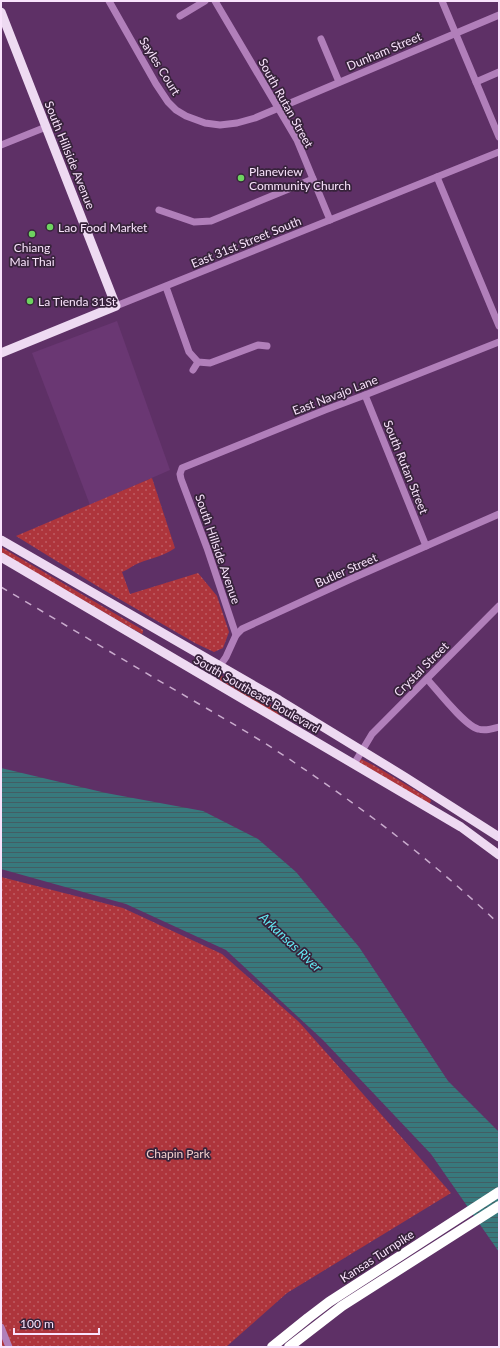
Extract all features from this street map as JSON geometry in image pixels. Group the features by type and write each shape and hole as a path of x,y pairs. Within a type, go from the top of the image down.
{"highway":[{"name":"Kansas Turnpike","path":"272,1347 329,1302 499,1192"},
{"name":"Kansas Turnpike","path":"289,1347 342,1306 499,1206"}],"main road":[{"name":"South Hillside Avenue","path":"1,12 116,306"},
{"name":"East 31st Street South","path":"1,353 116,306"},
{"name":"South Southeast Boulevard","path":"1,540 279,700 499,837"},
{"name":"South Southeast Boulevard","path":"1,557 461,827 499,855"}],"street":[{"name":"Sayles Court","path":"109,1 156,84 168,102 186,116 205,123 220,125 237,124 278,108"},
{"path":"180,16 206,1"},
{"name":"South Rutan Street","path":"215,1 297,140 330,220"},
{"path":"442,1 499,137"},
{"name":"Dunham Street","path":"278,108 499,15"},
{"path":"321,39 339,82"},
{"path":"476,82 499,72"},
{"path":"1,145 46,128"},
{"name":"East 31st Street South","path":"116,306 499,152"},
{"path":"437,177 499,326"},
{"path":"158,210 194,222 211,221 313,179"},
{"path":"166,286 189,352 198,362 217,362 258,345 267,346"},
{"name":"East Navajo Lane","path":"180,471 185,466 213,454 329,408 365,396 499,342"},
{"path":"193,370 198,362"},
{"name":"South Rutan Street","path":"365,396 426,546"},
{"name":"South Hillside Avenue","path":"180,471 181,479 236,635"},
{"name":"Butler Street","path":"236,635 242,629 499,514"},
{"name":"Crystal Street","path":"354,764 361,750 372,734 499,606"},
{"path":"210,680 231,647 236,635"},
{"path":"426,679 473,727 489,730 499,727"},
{"path":"1,1327 10,1347"}],"shaded area":[{"path":"117,321 170,470 90,505 32,353"}],"green space":[{"path":"152,478 175,548 122,572 130,594 198,573 217,596 229,632 223,648 214,652 195,643 97,586 16,536"},
{"path":"1,547 143,630 142,634 1,553"},
{"path":"220,675 281,711 282,714 278,715 220,680"},
{"path":"361,759 430,799 430,803 360,763 359,761"},
{"name":"Chapin Park","path":"1,877 123,908 222,954 299,1022 451,1193 287,1293 226,1347 1,1347"}],"water":[{"name":"Arkansas River","path":"1,768 106,793 203,811 258,839 296,872 359,947 448,1081 499,1132 499,1252 431,1154 323,1040 226,950 126,904 1,869"}],"railway":[{"path":"1,587 232,723 295,763 375,819 426,859 499,924"}],"place":[{"name":"Planeview Community Church","path":"241,178"},
{"name":"Lao Food Market","path":"50,227"},
{"name":"Chiang Mai Thai","path":"32,234"},
{"name":"La Tienda 31St","path":"30,301"}]}
